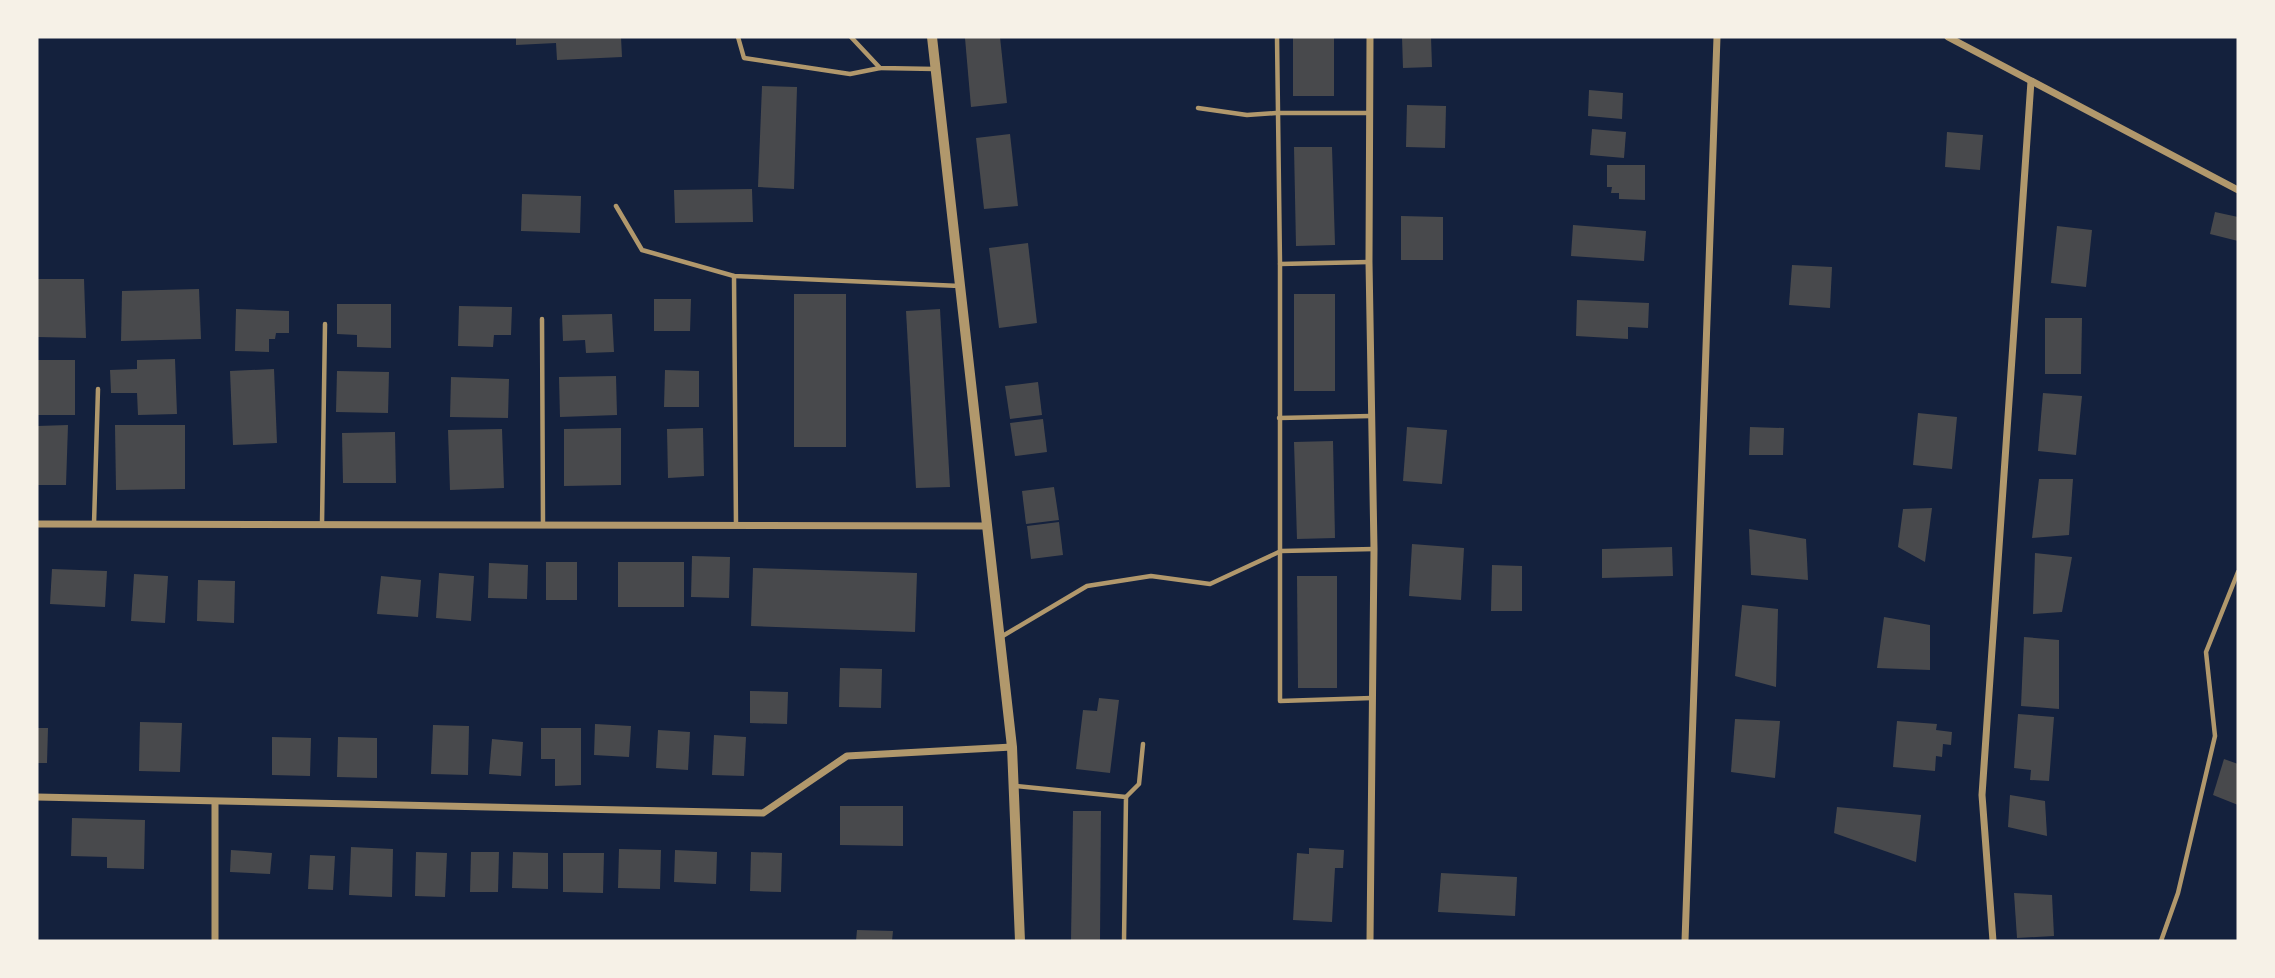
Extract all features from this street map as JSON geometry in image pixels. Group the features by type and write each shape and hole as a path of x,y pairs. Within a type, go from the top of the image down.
{"street":[{"path":"932,37 1012,747 1020,941"},
{"path":"1370,37 1369,262 1374,549 1370,941"},
{"path":"1685,941 1717,37"},
{"path":"1948,37 2238,190"},
{"path":"1993,941 1982,795 2031,82"},
{"path":"37,524 988,526"},
{"path":"37,797 763,813 847,757 1012,747"},
{"path":"215,802 215,941"}],"lane":[{"path":"738,37 744,58 850,74 880,68 936,69"},
{"path":"851,37 880,68"},
{"path":"1277,37 1280,701 1372,698"},
{"path":"1198,108 1247,115 1370,113"},
{"path":"616,206 642,250 734,276 960,286"},
{"path":"1280,264 1369,262"},
{"path":"734,276 736,527"},
{"path":"542,319 543,526"},
{"path":"322,525 325,324"},
{"path":"94,525 98,389"},
{"path":"1279,418 1372,416"},
{"path":"1000,638 1087,586 1151,576 1210,584 1281,551 1374,549"},
{"path":"2161,941 2178,893 2216,736 2206,652 2238,572"},
{"path":"1124,941 1126,797 1139,784 1143,744"},
{"path":"1015,786 1126,797"}],"building":[{"path":"516,37 621,37 622,57 557,60 556,43 516,45"},
{"path":"1000,37 1007,103 971,107 965,38"},
{"path":"1293,37 1334,37 1334,96 1293,96"},
{"path":"1402,37 1431,37 1432,67 1403,68"},
{"path":"762,86 797,87 794,189 758,187"},
{"path":"1589,90 1623,93 1622,119 1588,116"},
{"path":"1407,105 1446,106 1445,148 1406,147"},
{"path":"1592,129 1626,132 1624,158 1590,155"},
{"path":"1947,132 1983,135 1980,170 1945,167"},
{"path":"1010,134 1018,206 984,209 976,138"},
{"path":"1294,147 1332,147 1335,245 1296,246"},
{"path":"1607,165 1645,165 1645,200 1619,199 1619,193 1611,193 1612,187 1607,187"},
{"path":"752,189 753,222 675,223 674,190"},
{"path":"522,194 581,196 580,233 521,231"},
{"path":"2215,212 2238,217 2238,241 2210,234"},
{"path":"1401,216 1443,217 1443,260 1401,260"},
{"path":"1573,225 1646,231 1644,261 1571,256"},
{"path":"2057,226 2092,230 2086,287 2051,283"},
{"path":"1028,243 1037,323 999,328 989,248"},
{"path":"1792,265 1832,267 1830,308 1789,305"},
{"path":"37,279 84,279 86,338 37,337"},
{"path":"199,289 201,339 121,341 122,291"},
{"path":"794,294 846,294 846,447 794,447"},
{"path":"1294,294 1335,294 1335,391 1294,391"},
{"path":"654,299 691,299 690,331 654,331"},
{"path":"1577,300 1649,303 1648,328 1628,327 1628,339 1576,336"},
{"path":"337,304 391,304 391,348 357,347 357,335 337,334"},
{"path":"459,306 512,307 511,335 494,335 493,347 458,346"},
{"path":"236,309 289,311 289,333 276,333 275,339 269,339 269,352 235,351"},
{"path":"940,309 950,487 916,488 906,311"},
{"path":"612,314 614,352 586,353 585,340 563,341 562,315"},
{"path":"2045,318 2082,318 2081,374 2045,374"},
{"path":"175,359 177,414 138,415 137,393 111,393 110,370 137,369 137,360"},
{"path":"37,360 75,360 75,415 37,415"},
{"path":"274,369 277,443 233,445 230,371"},
{"path":"665,370 699,371 699,407 664,407"},
{"path":"337,371 389,372 388,413 336,412"},
{"path":"616,376 617,415 560,417 559,377"},
{"path":"451,377 509,379 508,418 450,417"},
{"path":"1038,382 1042,415 1010,419 1005,386"},
{"path":"2043,393 2082,396 2076,455 2038,451"},
{"path":"1918,413 1957,417 1952,469 1913,465"},
{"path":"1043,419 1047,452 1015,456 1010,423"},
{"path":"68,425 66,485 37,485 37,426"},
{"path":"115,425 185,425 185,489 116,490"},
{"path":"1407,427 1447,430 1442,484 1403,481"},
{"path":"1750,427 1784,428 1783,455 1749,455"},
{"path":"621,428 621,485 564,486 564,429"},
{"path":"703,428 704,476 668,478 667,429"},
{"path":"502,429 504,488 450,490 448,430"},
{"path":"395,432 396,483 343,483 342,433"},
{"path":"1333,441 1335,538 1297,539 1294,442"},
{"path":"2039,479 2073,479 2069,535 2032,538"},
{"path":"1054,487 1059,520 1026,524 1022,491"},
{"path":"1932,508 1925,562 1898,547 1903,509"},
{"path":"1059,522 1063,555 1031,559 1027,526"},
{"path":"1749,529 1806,539 1808,580 1751,575"},
{"path":"1412,544 1464,548 1461,600 1409,596"},
{"path":"1672,547 1673,576 1602,578 1602,549"},
{"path":"2035,553 2072,557 2062,612 2033,614"},
{"path":"692,556 730,557 729,598 691,597"},
{"path":"546,562 577,562 577,600 546,600"},
{"path":"618,562 684,562 684,607 618,607"},
{"path":"489,563 528,565 527,599 488,598"},
{"path":"1492,565 1522,566 1522,611 1491,611"},
{"path":"753,568 917,573 915,632 751,626"},
{"path":"52,569 107,571 105,607 50,604"},
{"path":"439,573 474,576 471,621 436,618"},
{"path":"134,574 168,576 165,623 131,621"},
{"path":"381,576 421,580 418,617 377,614"},
{"path":"1297,576 1337,576 1337,688 1298,688"},
{"path":"198,580 235,581 234,623 197,621"},
{"path":"1742,605 1778,609 1776,687 1735,676"},
{"path":"1884,617 1930,625 1930,670 1877,668"},
{"path":"2024,637 2059,640 2059,709 2021,706"},
{"path":"840,668 882,669 881,708 839,707"},
{"path":"750,691 788,692 787,724 750,723"},
{"path":"1099,698 1119,700 1110,773 1076,769 1083,710 1097,711"},
{"path":"2018,714 2054,717 2049,781 2030,780 2031,770 2014,768"},
{"path":"1735,719 1780,721 1775,778 1731,772"},
{"path":"1897,721 1937,724 1936,730 1952,732 1951,745 1943,744 1942,757 1936,756 1935,771 1893,767"},
{"path":"140,722 182,723 180,772 139,771"},
{"path":"595,724 631,726 629,757 594,755"},
{"path":"433,725 469,726 468,775 431,774"},
{"path":"37,728 48,728 47,763 37,763"},
{"path":"541,728 581,728 581,785 555,786 555,759 541,759"},
{"path":"658,730 690,732 688,770 656,768"},
{"path":"714,735 746,737 744,776 712,775"},
{"path":"272,737 311,738 310,776 272,775"},
{"path":"338,737 377,738 377,778 337,777"},
{"path":"492,739 523,742 521,776 489,774"},
{"path":"2224,759 2238,764 2238,805 2213,795"},
{"path":"2010,795 2045,801 2047,836 2008,827"},
{"path":"840,806 903,806 903,846 840,845"},
{"path":"1837,807 1921,815 1916,862 1834,833"},
{"path":"1073,811 1101,811 1100,941 1071,941"},
{"path":"72,818 145,820 144,869 107,868 107,857 71,856"},
{"path":"351,847 393,849 392,897 349,895"},
{"path":"1309,848 1344,850 1343,868 1335,868 1332,922 1293,920 1297,853 1309,854"},
{"path":"619,849 661,850 660,889 618,888"},
{"path":"231,850 272,853 270,874 230,872"},
{"path":"675,850 717,852 716,884 674,882"},
{"path":"416,852 447,853 445,897 415,896"},
{"path":"471,852 499,852 498,892 470,892"},
{"path":"513,852 548,853 548,889 512,888"},
{"path":"751,852 782,853 781,892 750,891"},
{"path":"563,853 604,853 603,893 563,892"},
{"path":"310,855 335,856 333,890 308,889"},
{"path":"1441,873 1517,877 1515,916 1438,912"},
{"path":"2014,893 2052,895 2054,936 2017,938"},
{"path":"857,930 893,931 892,941 856,941"}]}
